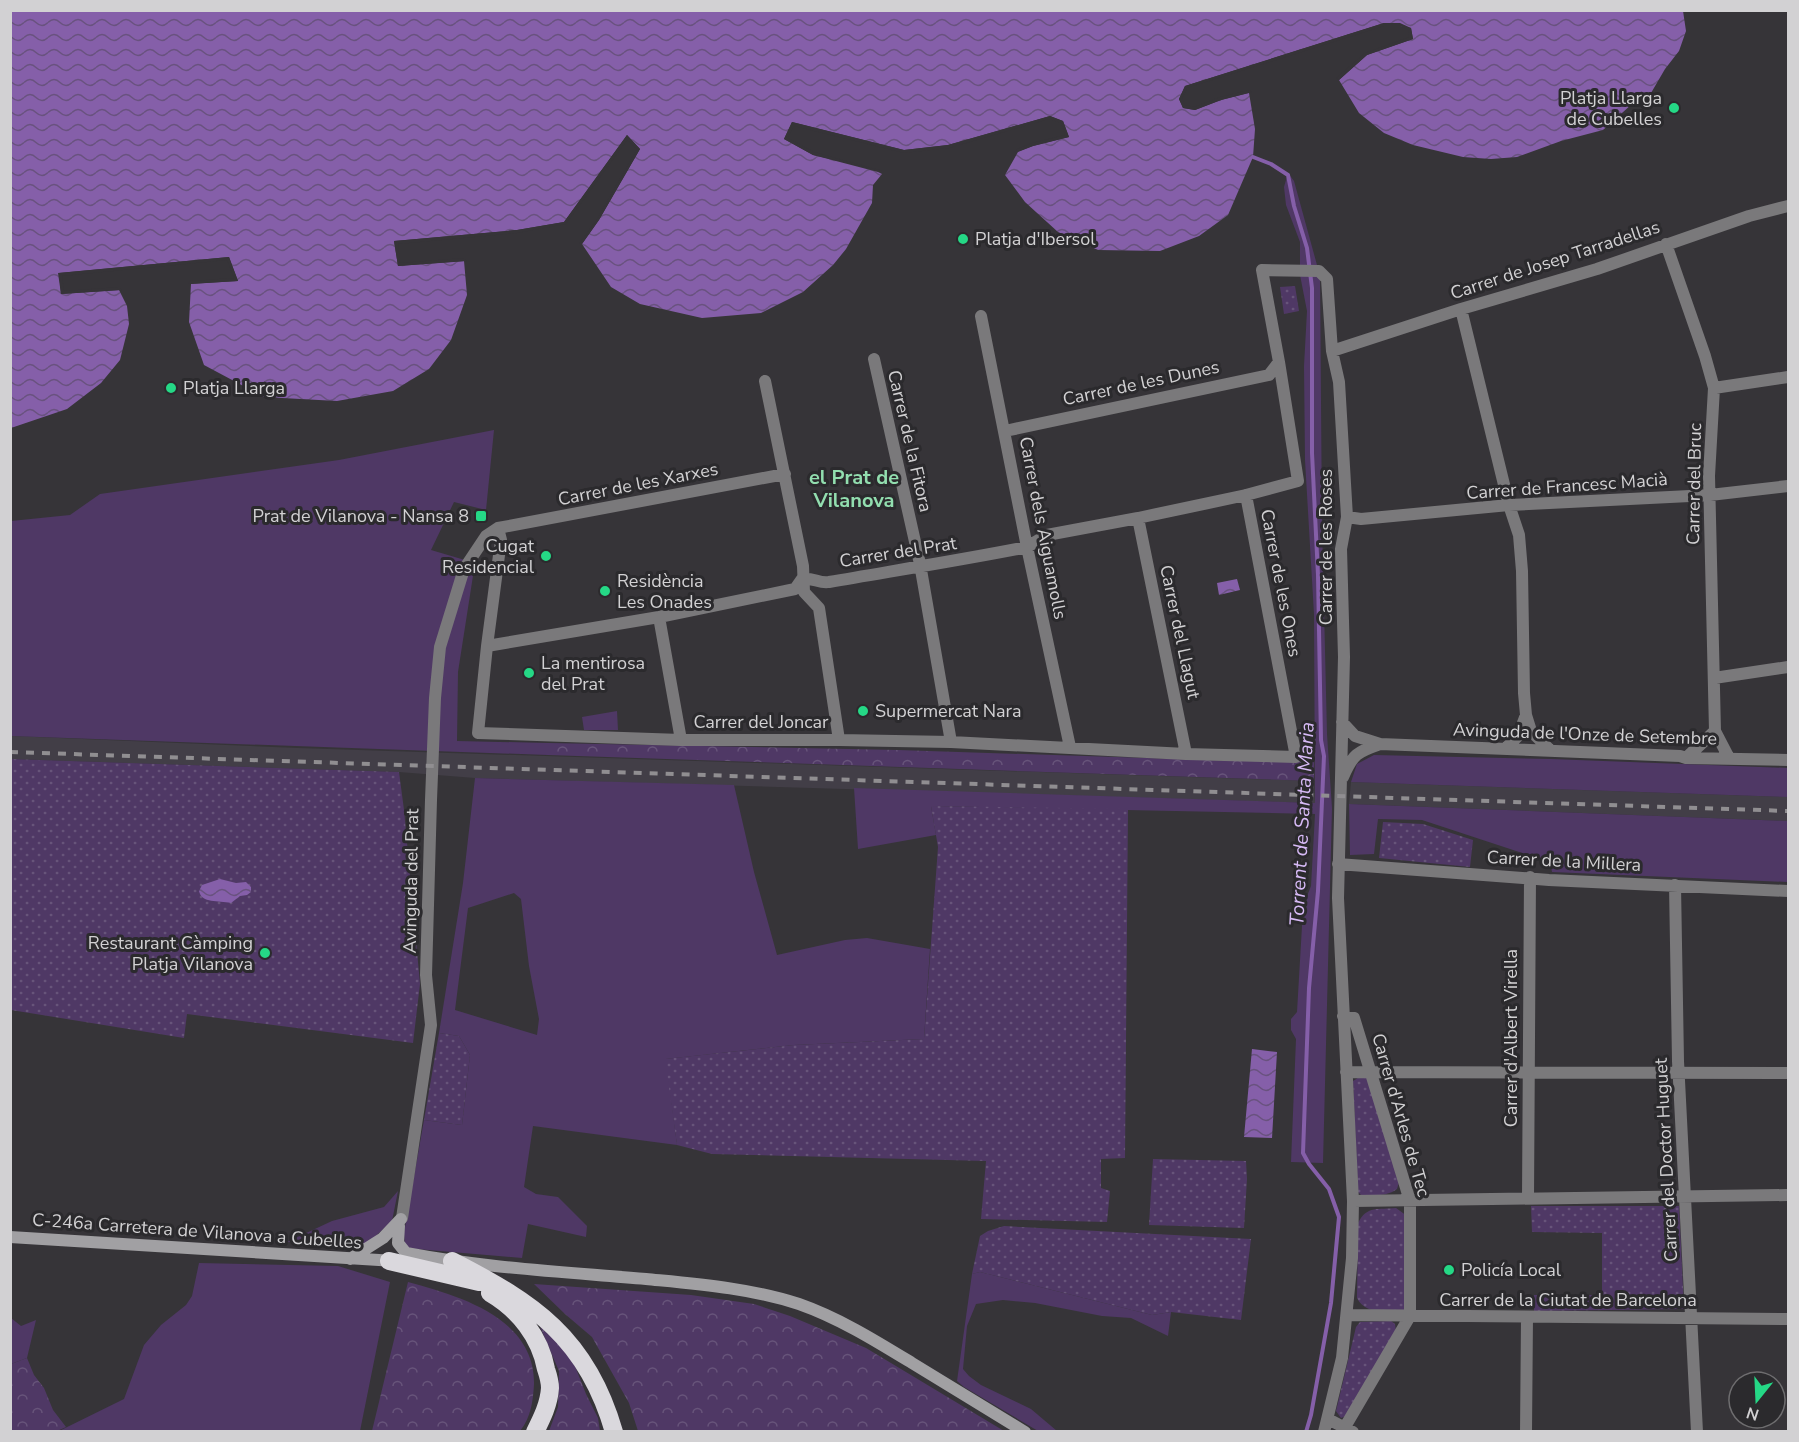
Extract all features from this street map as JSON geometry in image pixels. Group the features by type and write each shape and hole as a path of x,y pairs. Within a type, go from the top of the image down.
{"highway":[{"path":"447,1260 501,1287 545,1318 562,1334 582,1358 597,1385 614,1431"},
{"path":"385,1261 501,1287"},
{"path":"465,1279 503,1301 528,1326 543,1353 550,1386 545,1411 535,1431"}],"main road":[{"path":"350,1259 383,1238 400,1222"},
{"path":"400,1222 398,1243 406,1253 541,1271 698,1284 750,1291 799,1304 838,1320 869,1337 1025,1431"},
{"path":"385,1261 400,1222"},
{"name":"C-246a Carretera de Vilanova a Cubelles","path":"10,1237 385,1261 447,1260"},
{"path":"383,1238 378,1251 385,1261"}],"street":[{"name":"Carrer de Josep Tarradellas","path":"1332,351 1461,309 1597,269 1749,216 1788,206"},
{"name":"Carrer del Bruc","path":"1666,244 1714,388 1710,495 1714,731 1729,758"},
{"name":"Carrer de les Ones","path":"1296,757 1246,495 1298,481 1262,270 1319,271 1327,279"},
{"name":"Carrer de les Roses","path":"1327,279 1332,351 1339,382 1347,517 1341,549 1344,657 1341,780"},
{"path":"1461,309 1509,505 1519,535 1526,715 1531,731 1551,751"},
{"name":"Carrer dels Aiguamolls","path":"981,316 1070,747"},
{"name":"Carrer de la Fitora","path":"874,359 920,566 951,742"},
{"path":"1279,362 1269,375 1282,384"},
{"name":"Carrer de les Dunes","path":"1005,431 1269,375"},
{"path":"1714,388 1788,377"},
{"path":"765,381 803,566 804,592 819,608 839,740"},
{"name":"Carrer de les Xarxes","path":"498,528 784,474"},
{"name":"Carrer de Francesc Macià","path":"1347,517 1361,519 1509,505 1710,495 1788,486"},
{"name":"Carrer del Prat","path":"802,579 810,578 826,583 1027,547 1047,535 1246,495"},
{"name":"Carrer del Llagut","path":"1138,518 1186,754"},
{"path":"498,528 501,540 487,646 658,617 795,589 802,579"},
{"name":"Avinguda del Prat","path":"400,1222 431,1025 426,975 435,698 440,647 464,569 486,536 498,528"},
{"path":"477,550 489,549 498,561"},
{"path":"658,617 681,740"},
{"name":"Carrer del Joncar","path":"487,646 478,733 681,740 951,742 1296,757"},
{"path":"1714,678 1788,667"},
{"path":"1506,748 1518,736 1526,715"},
{"name":"Avinguda de l'Onze de Setembre","path":"1342,722 1355,736 1380,744 1686,758 1788,760"},
{"path":"1686,758 1714,731"},
{"name":"Avinguda de l'Onze de Setembre","path":"1341,780 1349,763 1359,751 1380,744"},
{"name":"Carrer d'Arles de Tec","path":"1326,1425 1342,1358 1352,1258 1353,1201 1338,898 1341,780"},
{"name":"Carrer de la Millera","path":"1338,864 1788,891"},
{"name":"Carrer d'Albert Virella","path":"1528,1198 1530,877"},
{"name":"Carrer del Doctor Huguet","path":"1675,885 1679,1072 1697,1431"},
{"name":"Carrer d'Arles de Tec","path":"1343,1016 1354,1018 1410,1201 1410,1316"},
{"path":"1346,1072 1788,1073"},
{"path":"1353,1201 1788,1195"},
{"name":"Carrer de la Ciutat de Barcelona","path":"1348,1315 1788,1319"},
{"path":"1326,1425 1347,1430 1410,1316"},
{"path":"1526,1431 1527,1317"}],"shaded area":[{"path":"11,736 298,748 1314,781 1315,803 475,778 399,772 11,759"},
{"path":"1351,782 1788,797 1788,821 1349,804"}],"green space":[{"path":"1288,173 1294,181 1320,276 1322,525 1327,734 1332,808 1323,1163 1291,1162 1296,1039 1291,1030 1291,1019 1297,1012 1302,926 1300,914 1311,886 1315,814 931,806 936,835 858,849 854,788 1315,803 1314,614 1305,460 1304,366 1307,311 1300,275 1300,242 1286,205 1284,187"},
{"path":"1295,286 1299,311 1284,314 1280,287"},
{"path":"494,430 486,510 454,502 431,550 475,563 458,672 457,741 548,743 548,755 11,736 11,521 70,515 100,494 339,460"},
{"path":"617,711 618,730 584,730 582,717"},
{"path":"548,743 898,750 1237,761 1314,761 1314,781 548,755"},
{"path":"1374,755 1788,768 1788,797 1351,782 1357,764"},
{"path":"10,759 399,772 420,984 413,1043 187,1014 184,1038 11,1010"},
{"path":"475,778 734,785 754,872 777,955 845,940 867,938 930,949 924,1039 794,1045 666,1059 677,1145 533,1126 524,1187 536,1194 558,1197 587,1226 586,1237 528,1224 522,1258 405,1248 404,1233 424,1120 462,1125 470,1055 459,1036 439,1033 463,883","holes":["514,893 521,899 529,966 539,1019 537,1035 455,1010 468,908"]},
{"path":"1349,804 1788,821 1788,882 1552,872 1550,862 1422,820 1378,819 1374,854 1350,855"},
{"path":"931,806 1128,809 1125,1158 1101,1159 1101,1188 1110,1191 1107,1222 981,1219 986,1161 712,1154 677,1145 665,1059 794,1045 924,1039 938,847"},
{"path":"1383,822 1423,824 1473,840 1470,867 1379,858"},
{"path":"439,1033 459,1036 470,1055 462,1125 424,1120"},
{"path":"1361,1076 1368,1078 1400,1179 1397,1189 1385,1194 1361,1195 1358,1192 1353,1081"},
{"path":"1153,1159 1246,1161 1244,1228 1149,1225"},
{"path":"398,1191 392,1221 367,1244 287,1242 332,1221 384,1207"},
{"path":"1531,1206 1679,1206 1684,1309 1534,1311 1534,1295 1602,1295 1602,1233 1532,1232"},
{"path":"1396,1208 1407,1216 1405,1310 1371,1310 1361,1304 1357,1298 1358,1223 1369,1211"},
{"path":"1004,1226 1251,1239 1241,1320 1171,1312 1152,1315 980,1272 972,1274 980,1236"},
{"path":"199,1263 338,1266 390,1282 360,1431 57,1432 124,1399 144,1345 161,1325 186,1305 192,1296"},
{"path":"980,1272 1152,1315 1171,1312 1168,1336 1131,1318 1102,1316 1035,1303 1003,1300 976,1304 967,1326 963,1369 981,1385 1031,1409 1057,1431 1038,1431 957,1381 972,1274"},
{"path":"408,1282 471,1303 508,1326 522,1342 531,1361 534,1384 531,1409 520,1431 372,1431"},
{"path":"534,1284 691,1295 754,1304 790,1316 866,1348 1004,1431 638,1431 629,1403 592,1337"},
{"path":"11,1318 21,1326 36,1320 27,1358 11,1364"},
{"path":"1391,1321 1395,1324 1396,1331 1346,1416 1341,1418 1336,1411 1356,1327 1360,1322"},
{"path":"540,1327 562,1346 575,1366 598,1418 600,1431 549,1431 558,1407 559,1371"},
{"path":"27,1358 53,1410 66,1427 57,1431 11,1431 11,1364"}],"water":[{"path":"11,11 1683,11 1686,31 1679,51 1651,93 1632,104 1603,130 1561,141 1517,157 1491,159 1463,157 1413,145 1384,133 1359,113 1339,80 1367,55 1413,39 1411,28 1384,23 1185,86 1179,99 1183,108 1195,110 1249,93 1255,129 1253,157 1228,215 1199,236 1160,251 1098,250 1058,232 1025,202 1005,175 1018,152 1069,137 1063,121 1050,116 948,145 904,150 792,122 784,139 813,155 882,174 873,185 872,203 846,249 833,265 803,292 761,313 702,318 640,304 611,287 582,244 599,220 640,149 627,135 564,222 517,230 394,241 398,266 464,261 467,295 451,340 429,369 393,391 337,401 264,397 204,365 189,322 191,284 238,281 229,257 59,273 61,294 119,290 127,306 129,324 120,360 101,383 67,409 11,428"},
{"path":"1237,579 1240,590 1219,595 1217,583"},
{"path":"220,879 236,883 246,882 251,887 251,892 231,903 203,898 199,891 202,885"},
{"path":"1252,1049 1277,1052 1272,1138 1244,1137"}],"pier":[{"path":"1384,23 1400,23 1411,28 1413,39 1367,55 1339,80 1336,78 1365,53 1409,37 1408,30 1400,26 1384,26 1187,88 1182,99 1185,105 1194,107 1220,97 1249,90 1252,92 1195,110 1183,108 1179,99 1185,86"},
{"path":"1050,116 1063,121 1069,137 1014,153 1017,149 1032,143 1065,135 1061,123 1049,119 949,148 904,153 794,126 788,138 814,152 883,171 813,155 784,139 792,122 904,150 948,145"},
{"path":"627,135 640,149 599,220 582,244 579,244 597,219 637,149 627,140 566,224 517,233 398,244 400,263 464,258 467,261 398,266 394,241 517,230 564,222"},
{"path":"229,257 238,281 188,284 190,281 234,278 227,260 62,276 64,291 119,287 122,290 61,294 58,273"}],"waterway":[{"name":"Torrent de Santa Maria","path":"1253,157 1271,164 1288,175 1294,206 1307,248 1312,288 1312,453 1318,575 1321,740 1324,756 1318,891 1309,988 1303,1153 1329,1189 1339,1217 1331,1303 1306,1432"}],"railway":[{"path":"10,752 1788,811"}],"place":[{"name":"Platja Llarga de Cubelles","path":"1674,108"},
{"name":"Platja d'Ibersol","path":"963,239"},
{"name":"Platja Llarga","path":"171,388"},
{"name":"Prat de Vilanova - Nansa 8","path":"481,516"},
{"name":"Cugat Residencial","path":"546,556"},
{"name":"Residència Les Onades","path":"605,591"},
{"name":"La mentirosa del Prat","path":"529,673"},
{"name":"Supermercat Nara","path":"863,711"},
{"name":"Restaurant Càmping Platja Vilanova","path":"265,953"},
{"name":"Policía Local","path":"1449,1270"}],"district":[{"name":"el Prat de Vilanova","path":"854,488"}]}
